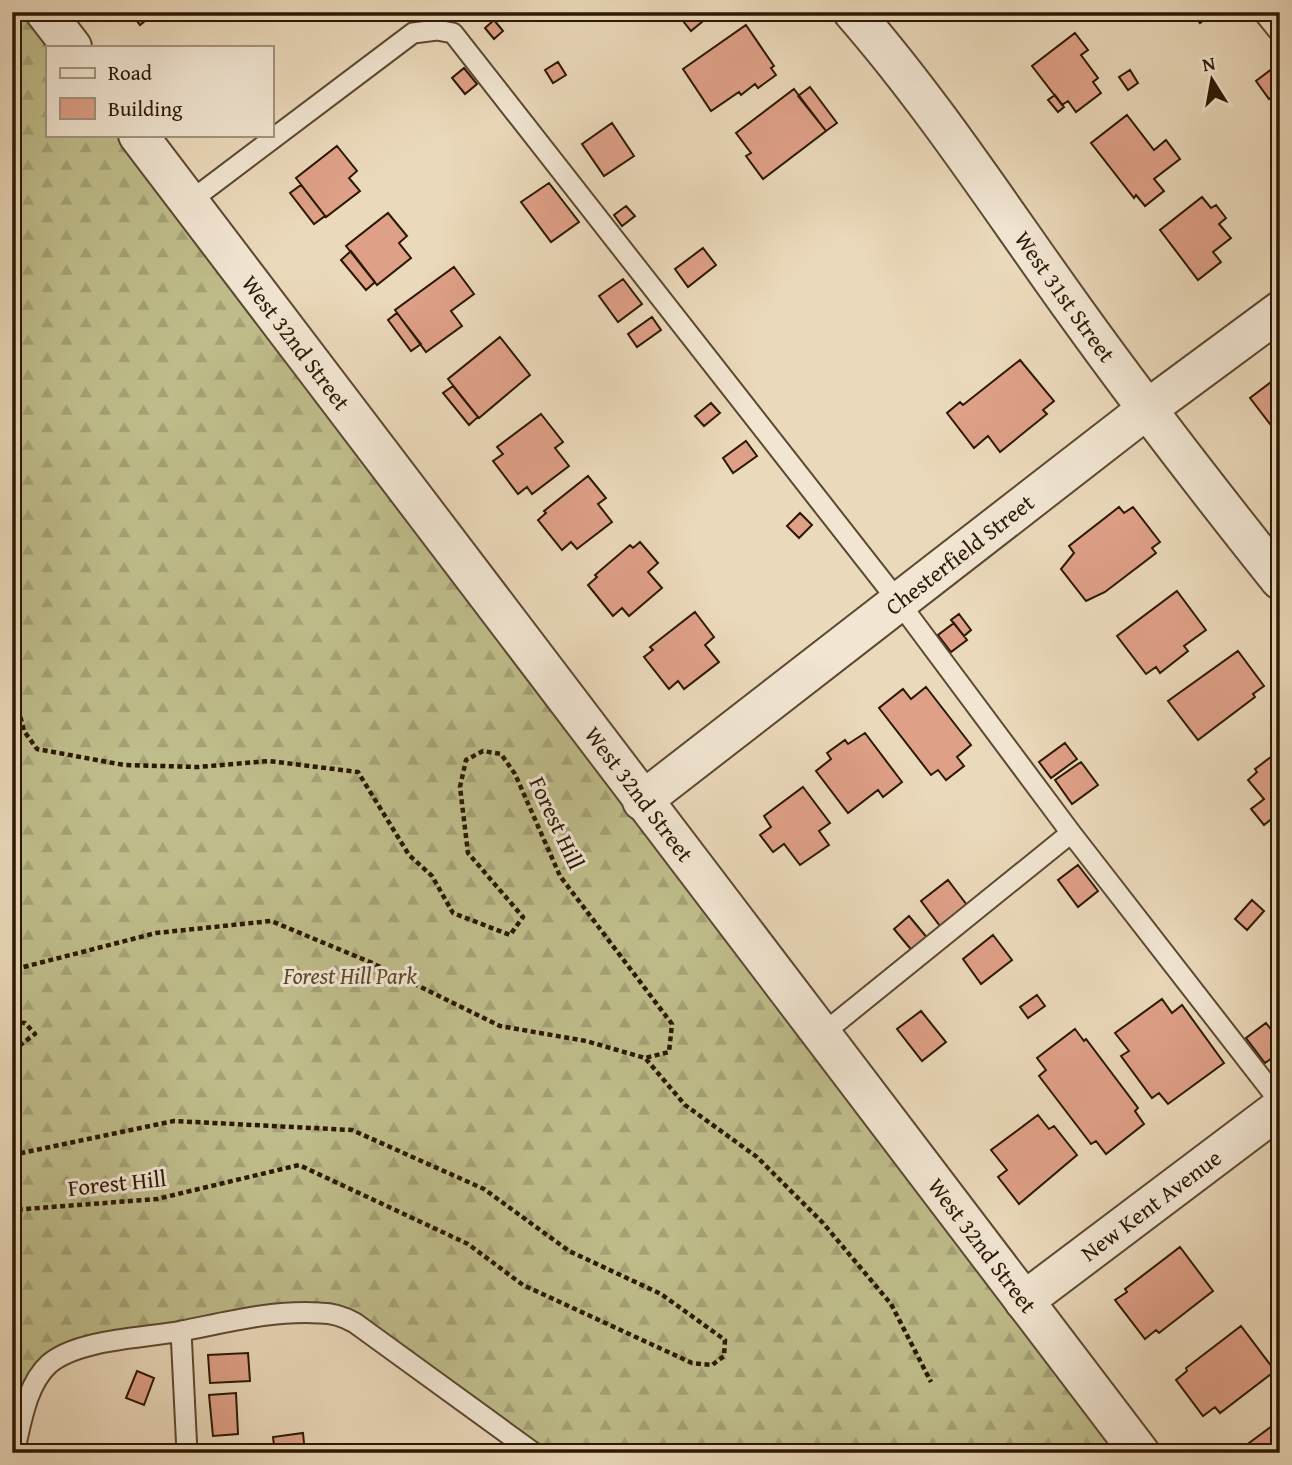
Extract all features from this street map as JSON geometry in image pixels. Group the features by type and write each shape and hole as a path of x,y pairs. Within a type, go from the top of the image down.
{"street":[{"path":"45,12 71,46"},
{"name":"West 31st Street","path":"853,12 888,52 933,113 1146,410 1280,580"},
{"name":"West 32nd Street","path":"139,136 1140,1453"},
{"name":"Chesterfield Street","path":"642,801 1146,410 1280,311"},
{"name":"New Kent Avenue","path":"1024,1301 1280,1108"}],"lane":[{"path":"1263,12 1280,33"},
{"path":"189,202 413,33 437,30 453,33 898,601 1071,833 1280,1102"},
{"path":"821,1035 1071,833"},
{"path":"15,1453 32,1387 50,1363 62,1356 136,1337 181,1331 241,1318 305,1312 342,1316 381,1340 534,1453"},
{"path":"181,1331 187,1453"}],"path":[{"name":"Forest Hill","path":"12,684 24,731 37,748 124,765 198,768 269,761 358,772 409,855 432,876 453,913 510,935 523,917 468,853 460,787 466,760 483,751 501,754 515,774 560,876 672,1024 669,1052 645,1058"},
{"path":"12,970 156,933 271,921 370,962 500,1026 586,1041 645,1058 685,1105 757,1157 822,1223 891,1304 932,1382"},
{"path":"12,1022 25,1023 35,1034 12,1051"},
{"name":"Forest Hill","path":"12,1155 174,1121 352,1130 484,1189 569,1251 660,1294 724,1340 724,1356 712,1365 692,1363 523,1285 468,1244 299,1164 157,1199 12,1210"}],"green space":[{"name":"Forest Hill Park","path":"12,12 45,12 71,46 46,46 46,136 139,136 1135,1453 533,1453 383,1342 315,1312 104,1346 50,1370 12,1453"}],"building":[{"path":"130,12 156,12 140,25"},
{"path":"676,12 714,12 691,31"},
{"path":"994,12 1030,12 1012,20 1010,15 998,20"},
{"path":"1191,12 1214,12 1200,23"},
{"path":"494,20 503,31 494,39 485,28"},
{"path":"746,25 774,66 771,68 776,75 758,88 755,84 741,95 739,92 711,111 683,69"},
{"path":"1075,33 1088,50 1081,55 1098,78 1093,82 1101,93 1076,112 1068,101 1062,105 1032,66"},
{"path":"558,62 566,75 553,83 545,70"},
{"path":"464,68 477,84 465,94 452,78"},
{"path":"1273,68 1280,77 1280,97 1277,93 1269,99 1256,81"},
{"path":"1130,70 1138,83 1128,90 1119,77"},
{"path":"810,87 837,123 826,131 798,96"},
{"path":"794,89 826,131 763,179 746,156 751,153 736,133"},
{"path":"1055,95 1064,107 1058,112 1048,100"},
{"path":"1127,115 1154,150 1166,140 1180,159 1154,179 1164,191 1145,206 1136,195 1134,198 1091,143"},
{"path":"612,123 634,156 604,176 582,144"},
{"path":"337,146 357,171 349,178 360,191 326,217 296,178"},
{"path":"549,183 579,222 551,242 521,202"},
{"path":"301,185 325,216 314,224 290,193"},
{"path":"1202,197 1211,208 1216,205 1226,218 1219,224 1231,238 1213,252 1221,262 1198,280 1160,230"},
{"path":"626,206 635,216 622,226 614,215"},
{"path":"388,213 407,236 399,243 411,258 377,285 346,246"},
{"path":"703,248 716,265 688,287 675,269"},
{"path":"351,251 375,282 366,290 341,260"},
{"path":"454,267 474,294 451,311 462,326 426,352 395,310"},
{"path":"623,279 642,304 618,322 599,296"},
{"path":"397,313 421,344 411,351 388,320"},
{"path":"652,317 661,330 637,347 628,334"},
{"path":"500,337 530,375 479,418 448,379"},
{"path":"1020,360 1054,401 1043,410 1047,414 1000,452 988,436 974,448 947,413 960,402 963,405"},
{"path":"1280,370 1280,437 1250,398 1275,379 1272,375"},
{"path":"453,386 478,417 469,425 443,393"},
{"path":"711,403 720,413 704,426 695,416"},
{"path":"541,414 563,442 555,448 569,466 532,494 527,487 518,494 493,461 503,454 497,447"},
{"path":"746,441 757,456 733,473 723,458"},
{"path":"588,476 606,498 598,504 612,522 577,549 571,542 562,550 538,520 546,513 544,511"},
{"path":"1119,507 1124,513 1133,507 1160,542 1152,548 1156,553 1105,592 1086,601 1061,569 1074,553 1069,546"},
{"path":"800,513 812,525 799,538 787,526"},
{"path":"640,542 658,563 648,572 662,588 629,616 622,608 613,616 588,585 597,577 595,575 630,545 633,548"},
{"path":"1177,591 1206,630 1184,646 1188,651 1160,673 1156,667 1146,674 1117,636"},
{"path":"695,612 714,637 705,645 719,662 684,689 678,681 669,689 644,657 653,650 650,647"},
{"path":"959,614 971,630 964,636 951,620"},
{"path":"954,623 967,640 951,652 938,635"},
{"path":"1238,651 1264,686 1253,694 1255,697 1198,740 1168,701"},
{"path":"926,687 971,745 957,757 964,766 946,780 938,770 931,775 879,708 903,689 911,699"},
{"path":"865,733 902,782 883,797 878,790 848,813 816,771 831,759 827,753 845,740 848,744"},
{"path":"1065,743 1077,759 1051,778 1039,762"},
{"path":"1280,750 1280,812 1264,825 1251,809 1264,799 1248,780 1257,772 1255,769"},
{"path":"1081,762 1098,785 1072,804 1055,780"},
{"path":"803,787 830,823 819,831 829,845 800,865 784,844 773,852 760,835 771,827 764,816"},
{"path":"1078,865 1098,891 1078,907 1058,880"},
{"path":"948,880 970,909 943,930 921,901"},
{"path":"1252,900 1264,911 1247,930 1235,919"},
{"path":"909,916 929,940 914,953 894,929"},
{"path":"993,935 1012,960 981,984 963,959"},
{"path":"1037,995 1045,1006 1028,1018 1020,1007"},
{"path":"1162,999 1172,1013 1182,1005 1224,1063 1168,1104 1159,1093 1152,1098 1121,1056 1129,1051 1115,1033"},
{"path":"921,1011 946,1042 922,1061 897,1029"},
{"path":"1266,1023 1280,1041 1280,1052 1265,1063 1246,1038"},
{"path":"1075,1029 1084,1041 1086,1039 1138,1108 1135,1111 1144,1124 1106,1154 1096,1141 1091,1144 1039,1076 1046,1070 1037,1058"},
{"path":"1038,1115 1049,1129 1054,1126 1077,1155 1019,1204 998,1177 1007,1170 991,1150"},
{"path":"1180,1247 1213,1291 1159,1333 1156,1330 1145,1339 1115,1300 1127,1292 1125,1289"},
{"path":"1241,1326 1275,1371 1220,1413 1215,1407 1203,1416 1176,1380 1187,1371 1186,1368"},
{"path":"248,1353 250,1381 210,1383 208,1355"},
{"path":"137,1371 154,1378 144,1405 126,1398"},
{"path":"236,1393 238,1434 213,1436 209,1395"},
{"path":"1280,1420 1280,1453 1241,1453 1245,1446"},
{"path":"303,1433 305,1453 275,1453 273,1437"}]}
